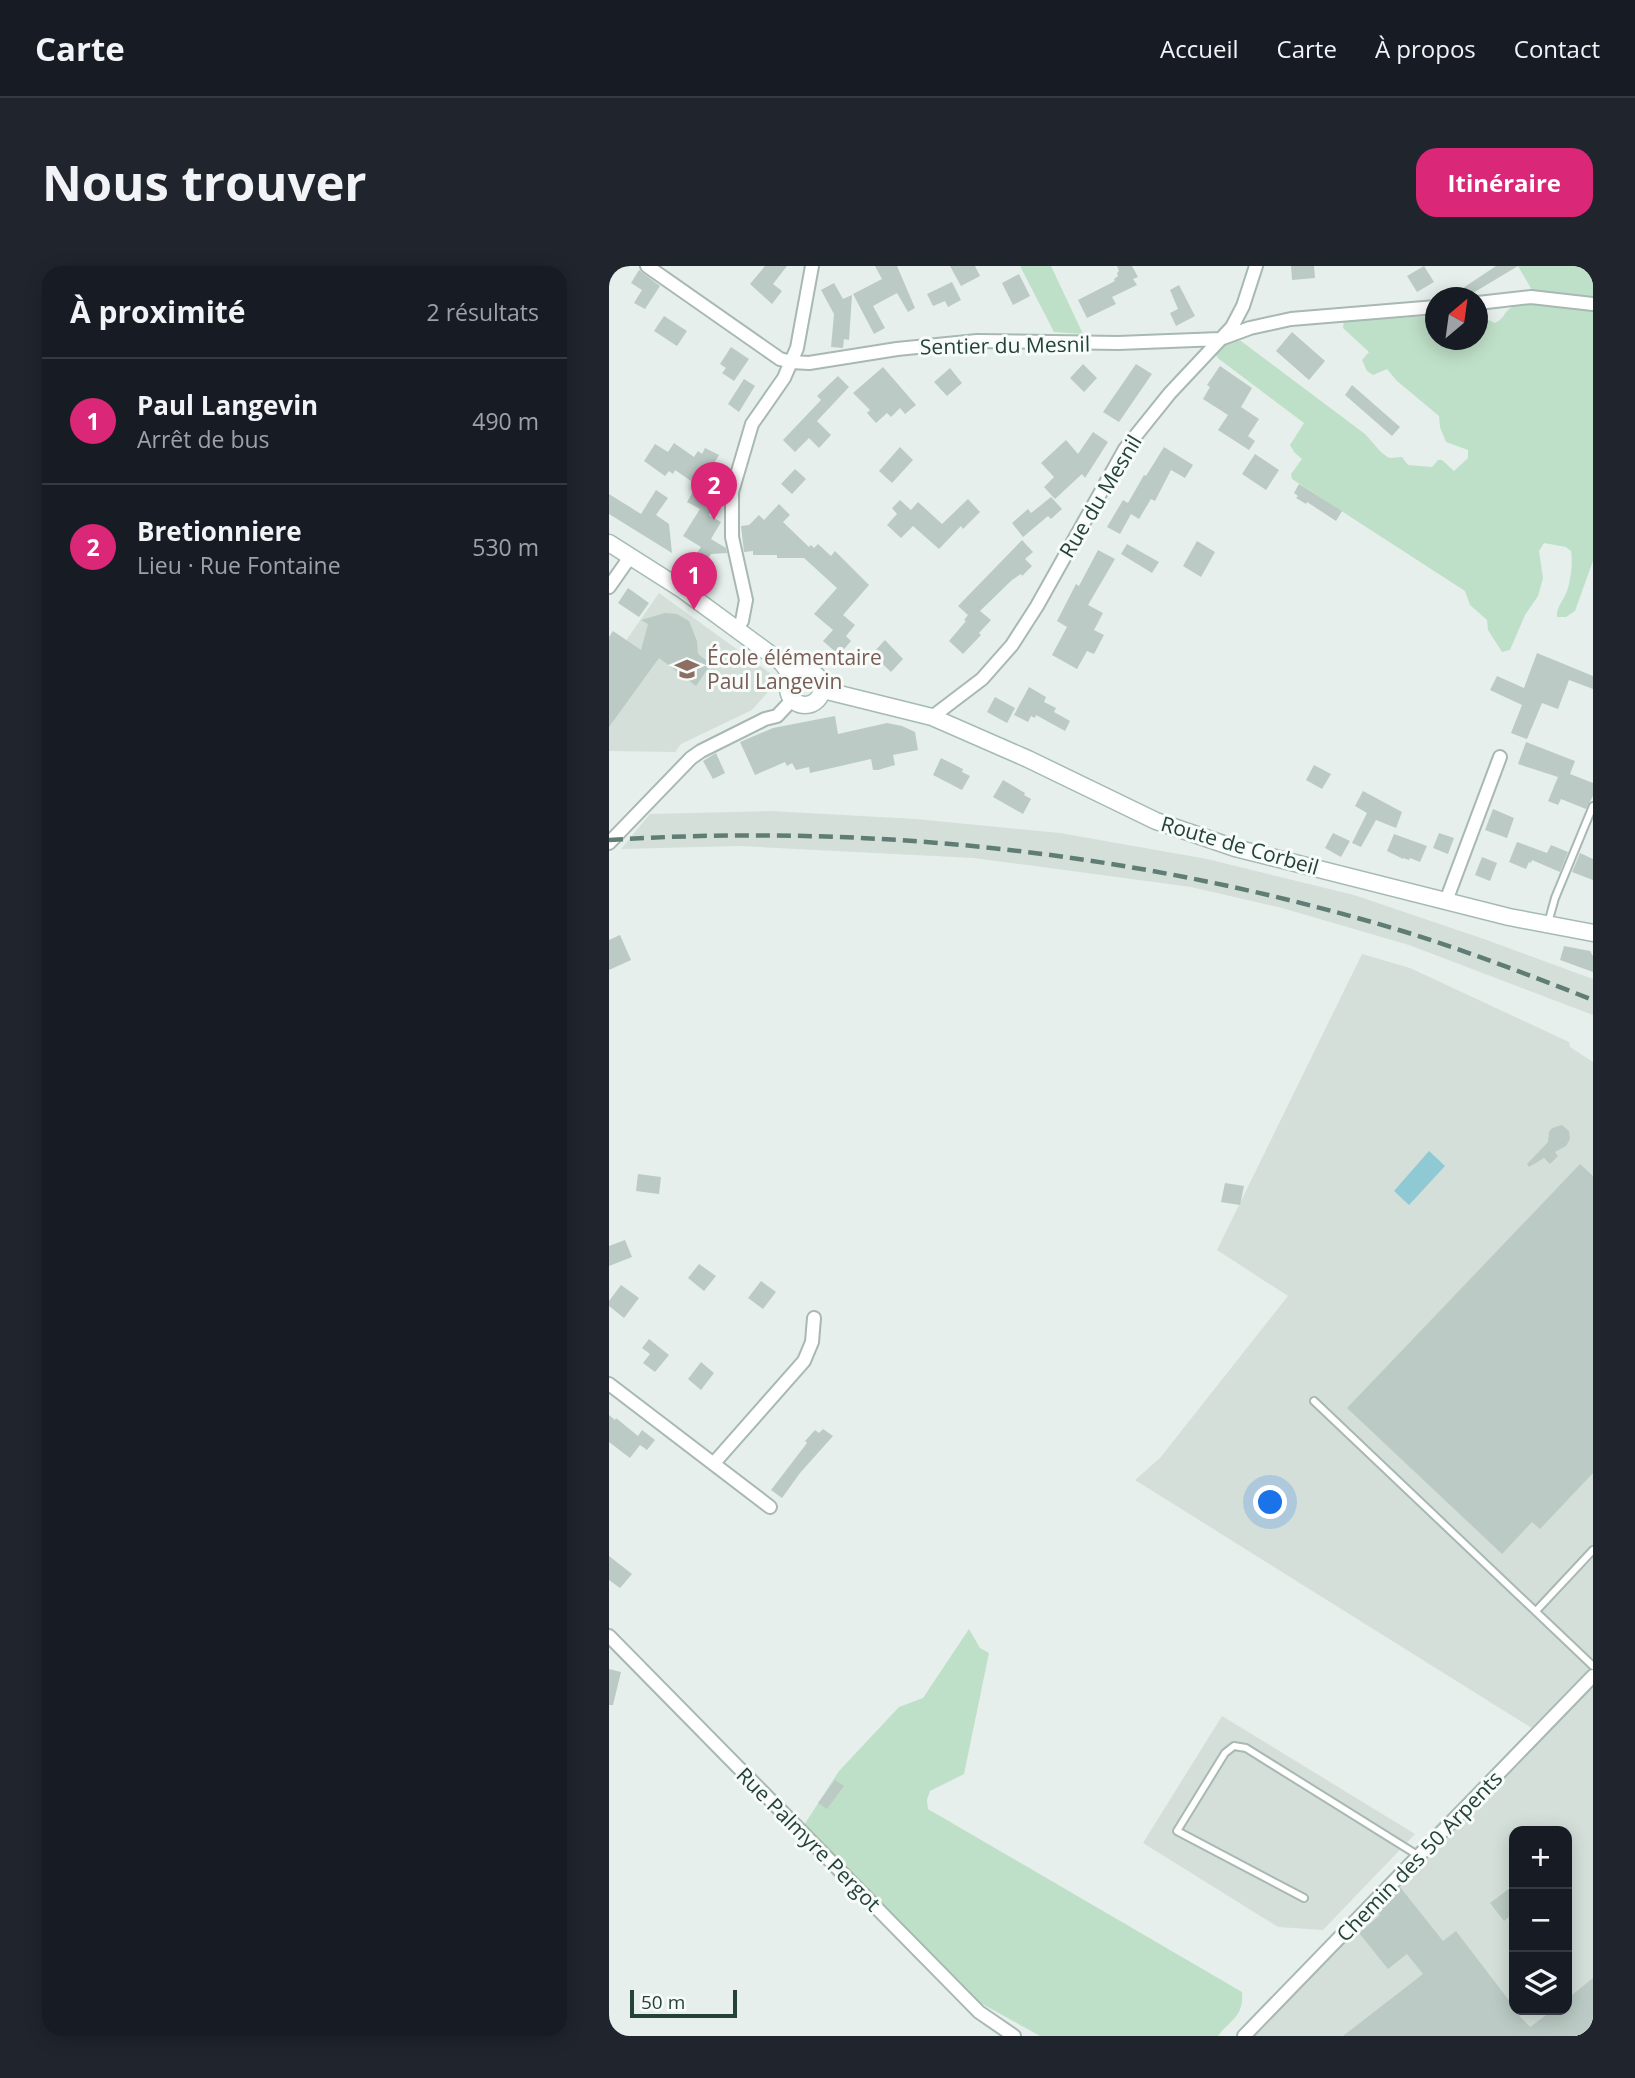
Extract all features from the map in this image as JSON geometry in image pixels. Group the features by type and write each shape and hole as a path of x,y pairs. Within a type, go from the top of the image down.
{"main road":[{"path":"609,543 683,590 781,662 792,676"},
{"path":"802,671 812,672 820,680 823,690 818,700 807,706 792,700 787,690 792,676 802,671"},
{"name":"Route de Corbeil","path":"823,690 932,716 1156,821 1235,848 1446,901 1593,933"}],"street":[{"path":"647,266 779,359 791,362"},
{"path":"735,630 742,621 746,600 732,537 732,492 752,424 784,378 797,348 812,266"},
{"name":"Rue du Mesnil","path":"932,716 982,679 1012,645 1037,606 1125,449 1162,402 1238,316 1256,266"},
{"path":"1488,302 1531,297 1593,304"},
{"path":"1220,339 1250,328 1291,319 1425,308"},
{"name":"Sentier du Mesnil","path":"791,362 809,363 897,348 977,341 1118,343 1220,339"},
{"path":"609,587 630,557"},
{"path":"609,843 691,758 765,719 777,716 792,700"},
{"path":"1446,901 1500,757"},
{"path":"714,1463 804,1361 812,1342 814,1318"},
{"path":"609,1384 770,1507"},
{"name":"Rue Palmyre Pergot","path":"609,1636 979,2012 1014,2036"},
{"name":"Chemin des 50 Arpents","path":"1244,2036 1593,1676"}],"lane":[{"path":"1548,925 1555,898 1593,806"},
{"path":"1314,1401 1593,1666"},
{"path":"1536,1611 1593,1550"},
{"path":"1304,1898 1177,1831 1225,1753 1234,1746 1246,1748 1419,1856"}],"shaded area":[{"name":"École élémentaire Paul Langevin","path":"659,593 770,673 767,693 752,710 681,744 675,752 609,751 609,665"},
{"path":"771,811 916,819 1060,833 1207,859 1354,895 1593,979 1593,1015 1409,945 1282,908 1191,887 974,858 740,846 621,849 650,814"},
{"path":"1362,954 1410,968 1569,1042 1570,1047 1593,1062 1593,2036 1241,2036 1441,1820 1538,1732 1135,1480 1160,1458 1288,1296 1217,1250"},
{"path":"1222,1716 1415,1834 1323,1930 1278,1927 1143,1843"}],"green space":[{"path":"1020,266 1051,266 1083,334 1054,332"},
{"path":"1518,266 1593,266 1593,561 1575,611 1566,617 1557,617 1570,581 1571,551 1566,547 1544,543 1539,551 1543,578 1538,596 1525,615 1510,650 1502,652 1488,630 1487,620 1470,605 1465,591 1292,479 1291,474 1302,459 1290,445 1304,423 1219,359 1215,349 1229,339 1241,341 1365,434 1388,457 1402,457 1408,465 1432,467 1438,460 1442,460 1454,471 1468,458 1468,450 1446,442 1439,416 1397,381 1387,369 1373,375 1367,371 1362,360 1369,352 1343,328 1344,320 1425,316 1425,350 1488,350 1488,320 1495,323 1515,306 1540,304"},
{"path":"969,1629 980,1648 989,1653 964,1774 930,1791 928,1809 1242,1992 1239,2012 1218,2036 1040,2036 977,2001 804,1825 839,1771 899,1707 923,1698"}],"water":[{"path":"1429,1151 1445,1166 1409,1205 1394,1191"}],"building":[{"path":"765,266 787,266 773,284 782,291 772,304 750,284"},
{"path":"875,266 897,266 915,308 908,312 897,293 873,306 885,328 874,334 853,294 882,279"},
{"path":"950,266 975,266 980,276 961,286"},
{"path":"1117,266 1132,266 1138,277 1133,279 1137,285 1112,297 1116,304 1087,318 1078,300 1115,281 1119,271"},
{"path":"1291,266 1314,266 1315,278 1292,280"},
{"path":"1424,266 1434,282 1417,292 1407,276"},
{"path":"1496,266 1518,266 1483,287 1464,287"},
{"path":"639,270 660,286 645,309 634,303 642,290 631,283"},
{"path":"1019,274 1030,296 1013,305 1002,283"},
{"path":"952,282 961,300 948,307 945,301 933,306 927,294"},
{"path":"834,283 843,299 852,295 849,340 844,339 843,348 831,347 834,314 821,290"},
{"path":"1179,285 1195,316 1176,326 1170,313 1178,309 1170,290"},
{"path":"664,316 687,331 677,346 654,331"},
{"path":"1292,332 1325,361 1309,380 1276,351"},
{"path":"731,347 749,359 734,381 722,373 726,368 720,364"},
{"path":"1083,364 1097,378 1084,392 1070,378"},
{"path":"1136,364 1152,374 1119,422 1103,412"},
{"path":"1220,366 1252,388 1241,407 1259,419 1248,436 1255,441 1249,450 1218,430 1228,415 1203,399 1210,387 1207,385"},
{"path":"883,367 916,405 905,414 900,408 891,417 887,413 876,423 867,413 870,410 853,393"},
{"path":"950,368 962,383 947,396 934,382"},
{"path":"838,376 849,387 817,421 831,435 819,448 809,438 795,452 783,440 821,400 817,396"},
{"path":"744,379 755,386 739,412 728,404"},
{"path":"1352,385 1400,427 1392,436 1345,395"},
{"path":"1093,432 1108,442 1085,478 1082,474 1055,499 1044,487 1054,477 1041,463 1066,440 1078,454"},
{"path":"674,443 694,457 698,451 702,454 705,448 719,455 701,486 720,498 709,515 721,522 711,539 726,548 727,553 711,554 708,559 697,553 701,547 683,536 700,509 687,502 697,485 675,470 673,474 669,471 665,476 644,461 655,444 668,452"},
{"path":"900,447 913,460 892,483 879,471"},
{"path":"1164,447 1193,465 1185,478 1171,470 1155,501 1151,499 1139,519 1131,514 1120,534 1107,527 1123,500 1128,503"},
{"path":"1255,454 1279,470 1266,490 1242,474"},
{"path":"795,469 806,479 792,494 781,484"},
{"path":"1299,484 1342,511 1336,521 1296,498 1298,496 1294,493"},
{"path":"656,490 668,498 656,515 669,524 672,553 609,514 609,494 641,514"},
{"path":"1051,497 1062,509 1051,519 1048,516 1023,537 1012,523 1028,509 1031,513"},
{"path":"968,499 980,512 963,529 961,526 939,549 913,526 901,538 887,525 897,514 892,508 900,500 911,510 918,502 942,524"},
{"path":"779,504 790,515 783,522 809,547 811,545 814,548 818,544 831,556 835,551 869,585 843,615 855,625 846,636 851,641 839,655 823,641 833,630 814,614 837,588 804,558 777,558 777,555 753,555 753,551 744,552 741,526 749,525 759,515 764,520"},
{"path":"1022,540 1033,552 1025,559 1032,566 1022,576 1021,574 1012,580 980,611 991,620 963,654 949,641 968,615 958,606"},
{"path":"1197,541 1215,552 1201,577 1183,566"},
{"path":"1127,544 1159,562 1152,573 1121,554"},
{"path":"1098,550 1115,559 1088,605 1103,613 1094,630 1104,635 1094,654 1087,651 1077,669 1052,655 1067,627 1057,621"},
{"path":"628,588 649,603 639,617 618,603"},
{"path":"665,613 677,614 689,621 697,641 698,654 711,664 696,686 659,658 609,727 609,637 613,631 641,650 648,624 641,620"},
{"path":"885,640 903,659 891,672 872,654"},
{"path":"1537,653 1593,676 1593,689 1569,680 1558,709 1542,703 1527,739 1511,733 1522,705 1490,690 1497,676 1524,688"},
{"path":"1029,687 1046,697 1044,702 1056,708 1054,712 1070,721 1065,731 1036,715 1035,718 1031,716 1028,722 1014,715"},
{"path":"995,697 1015,708 1007,723 987,712"},
{"path":"835,716 838,734 887,723 902,726 915,732 918,750 893,755 895,765 878,770 873,770 871,759 810,773 809,767 796,770 792,763 787,766 785,762 755,775 740,742 773,728"},
{"path":"1526,742 1575,761 1570,774 1593,783 1593,796 1586,809 1561,799 1558,805 1548,801 1558,777 1518,764"},
{"path":"716,753 725,773 713,779 703,761"},
{"path":"941,758 963,769 962,772 970,776 962,790 933,775"},
{"path":"1314,765 1331,774 1322,789 1306,780"},
{"path":"1003,780 1031,799 1023,814 993,797"},
{"path":"1363,791 1402,812 1396,828 1376,820 1361,847 1352,843 1367,813 1355,806"},
{"path":"1493,809 1514,818 1507,838 1485,830"},
{"path":"1333,833 1350,841 1341,857 1325,848"},
{"path":"1439,833 1454,838 1448,854 1433,848"},
{"path":"1394,834 1427,846 1420,862 1410,858 1403,859 1387,851"},
{"path":"1517,842 1547,853 1551,845 1568,852 1560,872 1532,860 1526,869 1509,862"},
{"path":"1580,853 1593,859 1593,880 1572,872"},
{"path":"1482,857 1497,863 1490,881 1475,875"},
{"path":"620,935 631,960 609,970 609,940"},
{"path":"1564,946 1590,951 1593,956 1593,972 1560,960"},
{"path":"1562,1125 1569,1131 1570,1139 1566,1146 1555,1152 1558,1156 1550,1164 1544,1158 1529,1167 1527,1164 1548,1142 1552,1128"},
{"path":"1580,1164 1593,1176 1593,1473 1540,1529 1532,1522 1502,1554 1347,1408"},
{"path":"638,1174 661,1177 659,1194 636,1191"},
{"path":"1225,1183 1244,1186 1240,1205 1221,1202"},
{"path":"625,1240 632,1257 609,1266 609,1246"},
{"path":"699,1264 716,1276 704,1291 688,1278"},
{"path":"761,1281 776,1292 763,1309 748,1298"},
{"path":"621,1285 639,1298 624,1318 609,1306 609,1301"},
{"path":"649,1339 669,1355 655,1372 643,1363 650,1354 642,1348"},
{"path":"701,1362 714,1373 701,1390 688,1379"},
{"path":"609,1415 638,1436 642,1430 655,1440 647,1450 640,1445 630,1458 609,1442"},
{"path":"823,1429 833,1436 782,1498 771,1490 807,1443 805,1441 815,1430 819,1433"},
{"path":"609,1556 632,1574 620,1588 609,1580"},
{"path":"609,1669 621,1672 613,1705 609,1705"},
{"path":"835,1780 844,1786 827,1809 818,1803"},
{"path":"1400,1887 1443,1941 1456,1931 1509,2000 1509,2015 1519,2015 1530,2027 1546,2015 1572,2015 1572,1995 1593,1978 1593,2036 1343,2036 1423,1974 1407,1954 1388,1969 1359,1933 1380,1915 1377,1911"},
{"path":"1509,1889 1509,1917 1504,1921 1490,1903"}],"railway":[{"path":"609,840 809,836 909,841 1107,863 1302,903 1399,930 1473,954 1593,1000"}],"place":[{"name":"Bretionniere","path":"714,520"},
{"name":"Paul Langevin","path":"694,610"},
{"name":"École élémentaire Paul Langevin","path":"687,669"}]}
